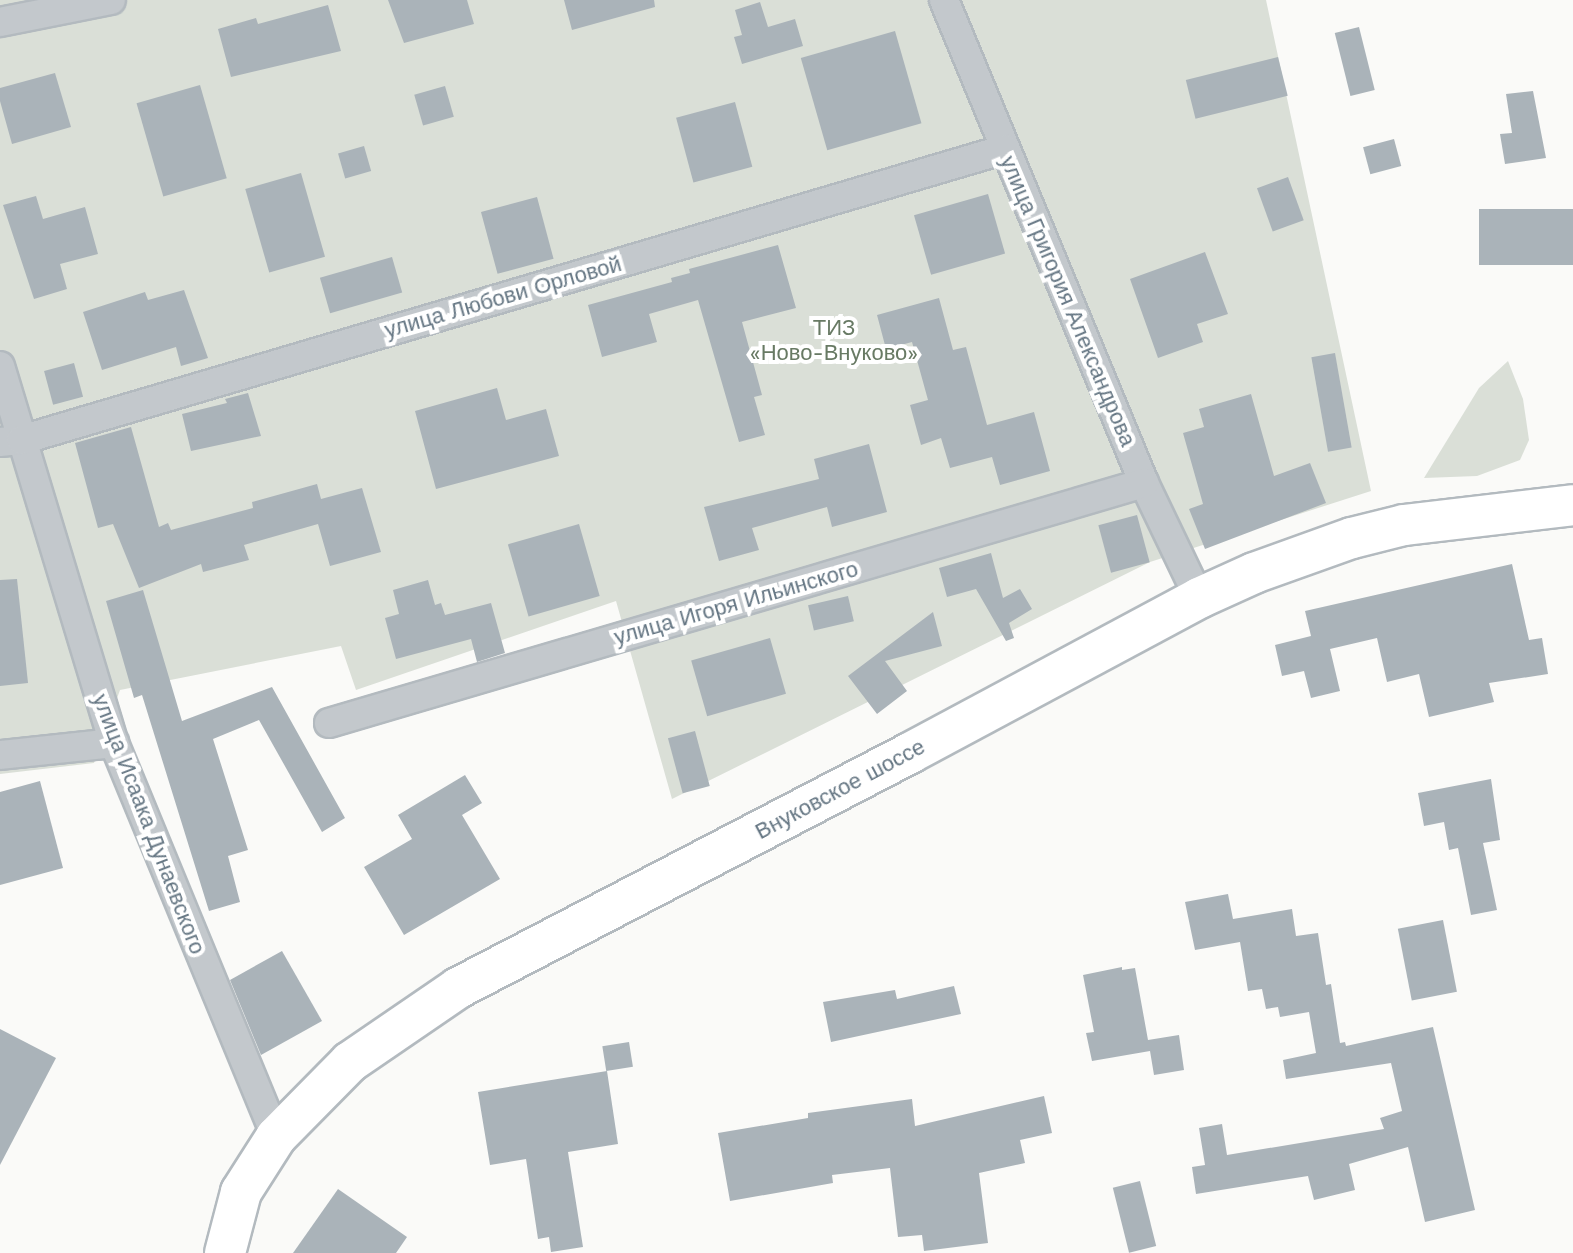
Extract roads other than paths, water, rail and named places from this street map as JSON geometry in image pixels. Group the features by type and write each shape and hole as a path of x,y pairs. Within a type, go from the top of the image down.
{"main road":[{"name":"Внуковское шоссе","path":"225,1253 241,1192 276,1137 350,1062 458,988 910,753 1199,598 1254,573 1352,538 1404,525 1573,505"}],"street":[{"path":"0,22 111,0"},
{"name":"улица Григория Александрова","path":"944,0 1144,483 1199,598"},
{"name":"улица Любови Орловой","path":"11,441 1005,149"},
{"name":"улица Исаака Дунаевского","path":"0,366 11,441 114,743 276,1137"},
{"name":"улица Игоря Ильинского","path":"329,723 1144,483"},
{"path":"0,755 114,743"}],"park label":[{"name":"ТИЗ «Ново-Внуково»","path":"834,340"}]}
